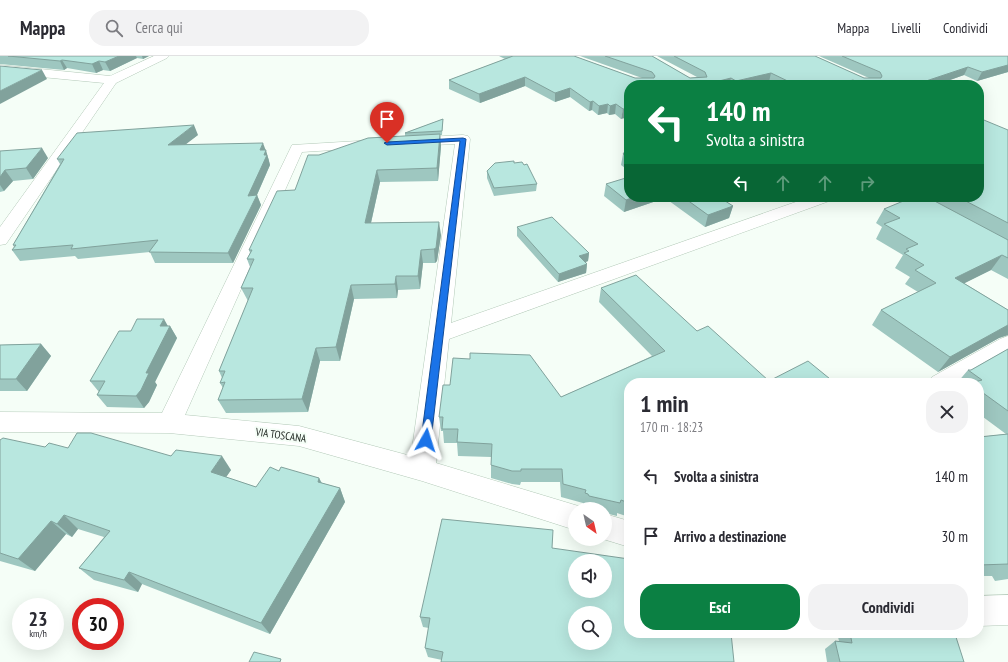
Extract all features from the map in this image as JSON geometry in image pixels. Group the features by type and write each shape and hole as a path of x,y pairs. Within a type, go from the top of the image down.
{"street":[{"path":"0,240 112,80 163,56"},
{"path":"0,68 18,59"},
{"path":"0,68 112,80"},
{"path":"169,423 297,148 463,139 422,470"},
{"path":"438,335 812,202"},
{"path":"917,202 948,219"},
{"path":"949,378 1008,344"},
{"name":"VIA TOSCANA","path":"0,422 169,423 299,436 422,470 568,515"},
{"path":"612,529 624,533"},
{"path":"984,612 1008,610"}],"building":[{"path":"8,56 119,56 105,62 99,61 92,64"},
{"path":"513,56 574,56 635,78 654,78 655,76 652,72 605,56 652,56 690,78 707,77 705,72 674,56 815,56 864,78 881,78 882,76 880,72 842,56 1008,56 1008,65 982,72 968,67 929,80 786,80 771,73 740,80 734,80 731,78 723,80 624,80 623,109 616,104 610,106 608,104 599,106 593,101 590,102 570,88 555,93 525,77 479,94 449,80"},
{"path":"0,66 42,70 0,91"},
{"path":"443,119 442,131 405,133"},
{"path":"984,120 1008,130 1008,223 968,202 984,202"},
{"path":"194,125 168,145 263,143 260,150 266,150 264,155 267,155 248,196 257,195 228,253 149,252 158,240 71,249 73,245 12,250 16,245 13,245 64,159 57,159 77,133"},
{"path":"440,134 437,168 377,170 365,223 439,222 436,248 421,250 418,276 396,276 395,284 351,285 336,347 316,348 302,399 218,400 225,382 220,383 225,371 219,371 253,288 241,288 254,259 247,259 252,250 249,250 277,191 295,190 308,155 319,155 368,138"},
{"path":"42,148 26,168 5,170 0,177 0,151"},
{"path":"514,161 514,163 522,162 524,165 527,164 537,184 494,188 487,171 495,163"},
{"path":"624,179 624,198 606,184"},
{"path":"690,202 727,202 733,206 708,215"},
{"path":"901,202 936,202 1008,240 1008,258 1002,255 955,278 1008,310 1008,325 950,357 881,310 936,283 915,270 924,265 904,253 909,251 906,249 918,244 884,224 900,218 884,209"},
{"path":"552,217 589,253 579,256 587,264 559,274 517,227"},
{"path":"636,275 697,331 708,326 766,378 624,378 624,501 621,500 620,503 589,496 585,493 586,490 563,484 562,469 521,469 521,471 512,471 491,465 492,444 457,442 458,429 442,429 443,417 439,417 443,385 450,385 453,358 470,359 470,353 530,355 561,397 665,351 601,288"},
{"path":"137,319 164,319 160,326 170,326 146,373 149,373 141,390 136,396 97,395 105,381 90,381 119,331 131,331"},
{"path":"41,344 16,379 0,379 0,345"},
{"path":"1008,349 1008,411 984,394 984,378 979,378 968,370 971,370"},
{"path":"808,361 829,378 775,378"},
{"path":"77,433 91,433 171,456 176,450 222,456 211,472 256,487 270,467 279,471 281,467 319,478 318,482 340,488 261,623 129,572 124,580 79,568 110,531 64,515 57,524 51,521 18,559 0,553 0,440 3,438 45,447 49,443 68,448"},
{"path":"1008,434 1008,564 984,565 984,436"},
{"path":"442,519 553,530 552,548 594,554 568,554 568,598 612,598 612,557 624,558 624,638 732,638 734,662 441,662 443,652 425,648 430,618 420,617"},
{"path":"851,638 956,638 964,662 840,662 835,641 852,643"},
{"path":"254,652 281,659 280,662 249,662"}],"route":[{"path":"387,143 463,139 426,440"}]}
